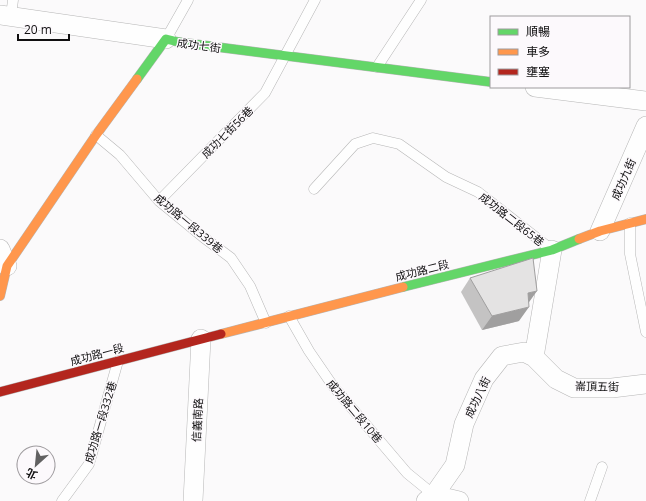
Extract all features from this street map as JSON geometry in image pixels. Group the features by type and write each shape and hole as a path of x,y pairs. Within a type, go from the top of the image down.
{"street":[{"path":"8,10 166,39"},
{"name":"成功七街","path":"0,296 7,266 96,135 166,39 178,42 490,82"},
{"path":"543,88 646,101"},
{"name":"成功九街","path":"600,232 646,126"},
{"name":"成功路二段","path":"201,339 552,250 600,232 646,219"},
{"path":"0,249 7,266"},
{"path":"534,357 552,250"},
{"name":"成功路一段","path":"0,392 201,339"},
{"name":"信義南路","path":"193,501 201,339"},
{"name":"成功八街","path":"430,498 455,465 464,424 484,378 502,356 524,352 534,357"},
{"name":"崙頂五街","path":"534,357 556,379 574,388 612,388 646,384"},
{"path":"430,498 459,501"}],"lane":[{"path":"166,39 188,0"},
{"name":"成功七街56巷","path":"159,201 265,93 315,0"},
{"path":"377,67 421,0"},
{"name":"成功路一段339巷","path":"96,135 120,155 159,201 231,258 250,286 266,323"},
{"name":"成功路二段65巷","path":"314,189 355,144 373,138 399,144 446,177 478,192 552,250"},
{"path":"630,223 630,254 646,332"},
{"name":"成功路二段10巷","path":"289,316 309,351 333,386 430,498"},
{"name":"成功路一段332巷","path":"62,501 89,464 118,361"},
{"path":"590,501 602,467"}],"building":[{"path":"533,258 537,291 528,293 529,307 492,316 470,278"}],"traffic: fast":[{"path":"137,79 166,39 178,42 490,82"},
{"path":"403,287 552,250 579,239"}],"traffic: slow":[{"path":"0,296 7,266 96,135 137,79"},
{"path":"579,239 600,231 646,219"},
{"path":"221,334 403,287"}],"traffic: jam":[{"path":"0,392 221,334"}]}
